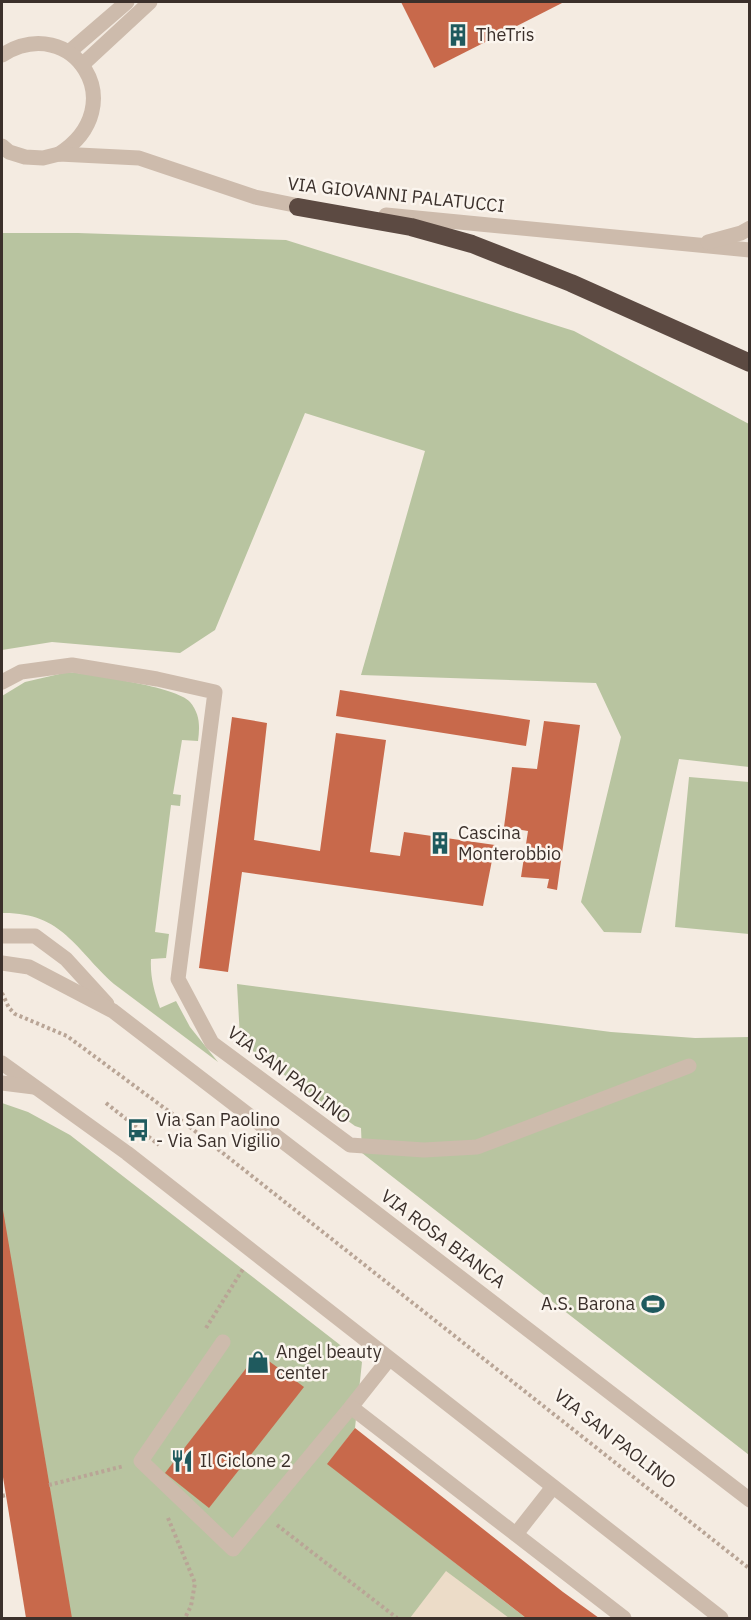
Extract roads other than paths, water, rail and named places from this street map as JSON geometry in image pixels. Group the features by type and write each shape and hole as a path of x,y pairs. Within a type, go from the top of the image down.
{"highway":[{"path":"298,207 411,227 472,243 571,283 750,363"}],"street":[{"path":"69,52 127,2"},
{"path":"82,65 150,2"},
{"path":"2,55 15,46 33,42 52,45 69,52 82,65 91,80 94,98 92,115 80,138 59,154"},
{"name":"VIA GIOVANNI PALATUCCI","path":"4,150 25,158 43,158 59,154 139,158 255,197 298,207 750,250"},
{"name":"VIA GIOVANNI PALATUCCI","path":"699,244 741,233 750,228"},
{"name":"VIA SAN PAOLINO","path":"2,682 21,672 72,665 157,679 215,692 178,979 212,1043 350,1145 424,1150 477,1147 689,1066"},
{"name":"VIA ROSA BIANCA","path":"2,936 35,936 66,959 113,1011"},
{"name":"VIA ROSA BIANCA","path":"2,963 29,967 113,1011 750,1500"},
{"path":"2,1063 39,1087 128,1153 721,1618"},
{"path":"2,1083 39,1087"},
{"path":"223,1342 141,1461 233,1549 389,1359"},
{"path":"351,1407 624,1618"},
{"path":"516,1534 553,1487"}],"place":[{"name":"TheTris","path":"458,35"},
{"name":"Cascina Monterobbio","path":"440,843"},
{"name":"Via San Paolino - Via San Vigilio","path":"138,1130"},
{"name":"A.S. Barona","path":"653,1304"},
{"name":"Angel beauty center","path":"258,1362"},
{"name":"Il Ciclone 2","path":"182,1461"}]}
